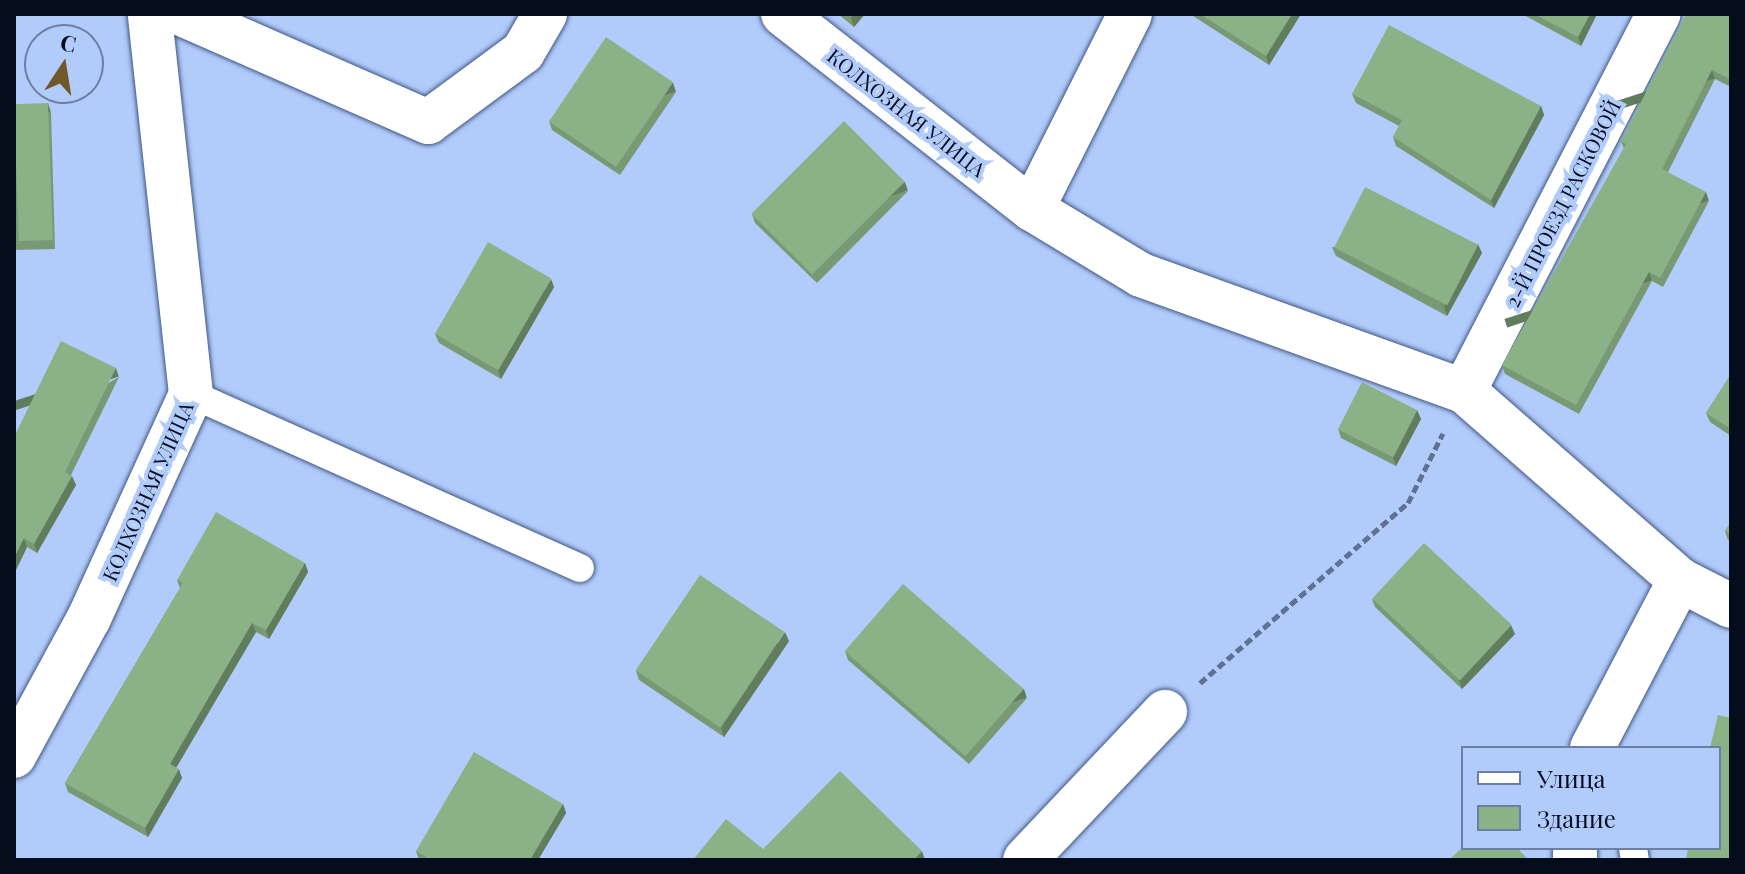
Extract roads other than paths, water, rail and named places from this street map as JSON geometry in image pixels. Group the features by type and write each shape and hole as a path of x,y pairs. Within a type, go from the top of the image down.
{"street":[{"name":"КОЛХОЗНАЯ УЛИЦА","path":"14,756 89,618 191,394 150,14"},
{"path":"182,14 428,122 523,52 545,14"},
{"name":"КОЛХОЗНАЯ УЛИЦА","path":"783,14 1032,209 1141,275 1464,391"},
{"path":"1032,209 1130,14"},
{"name":"2-Й ПРОЕЗД РАСКОВОЙ","path":"1464,391 1659,14"},
{"path":"1464,391 1680,580 1731,606"},
{"path":"1593,746 1680,580"},
{"path":"1025,860 1165,712"}],"lane":[{"path":"191,394 580,568"}]}
